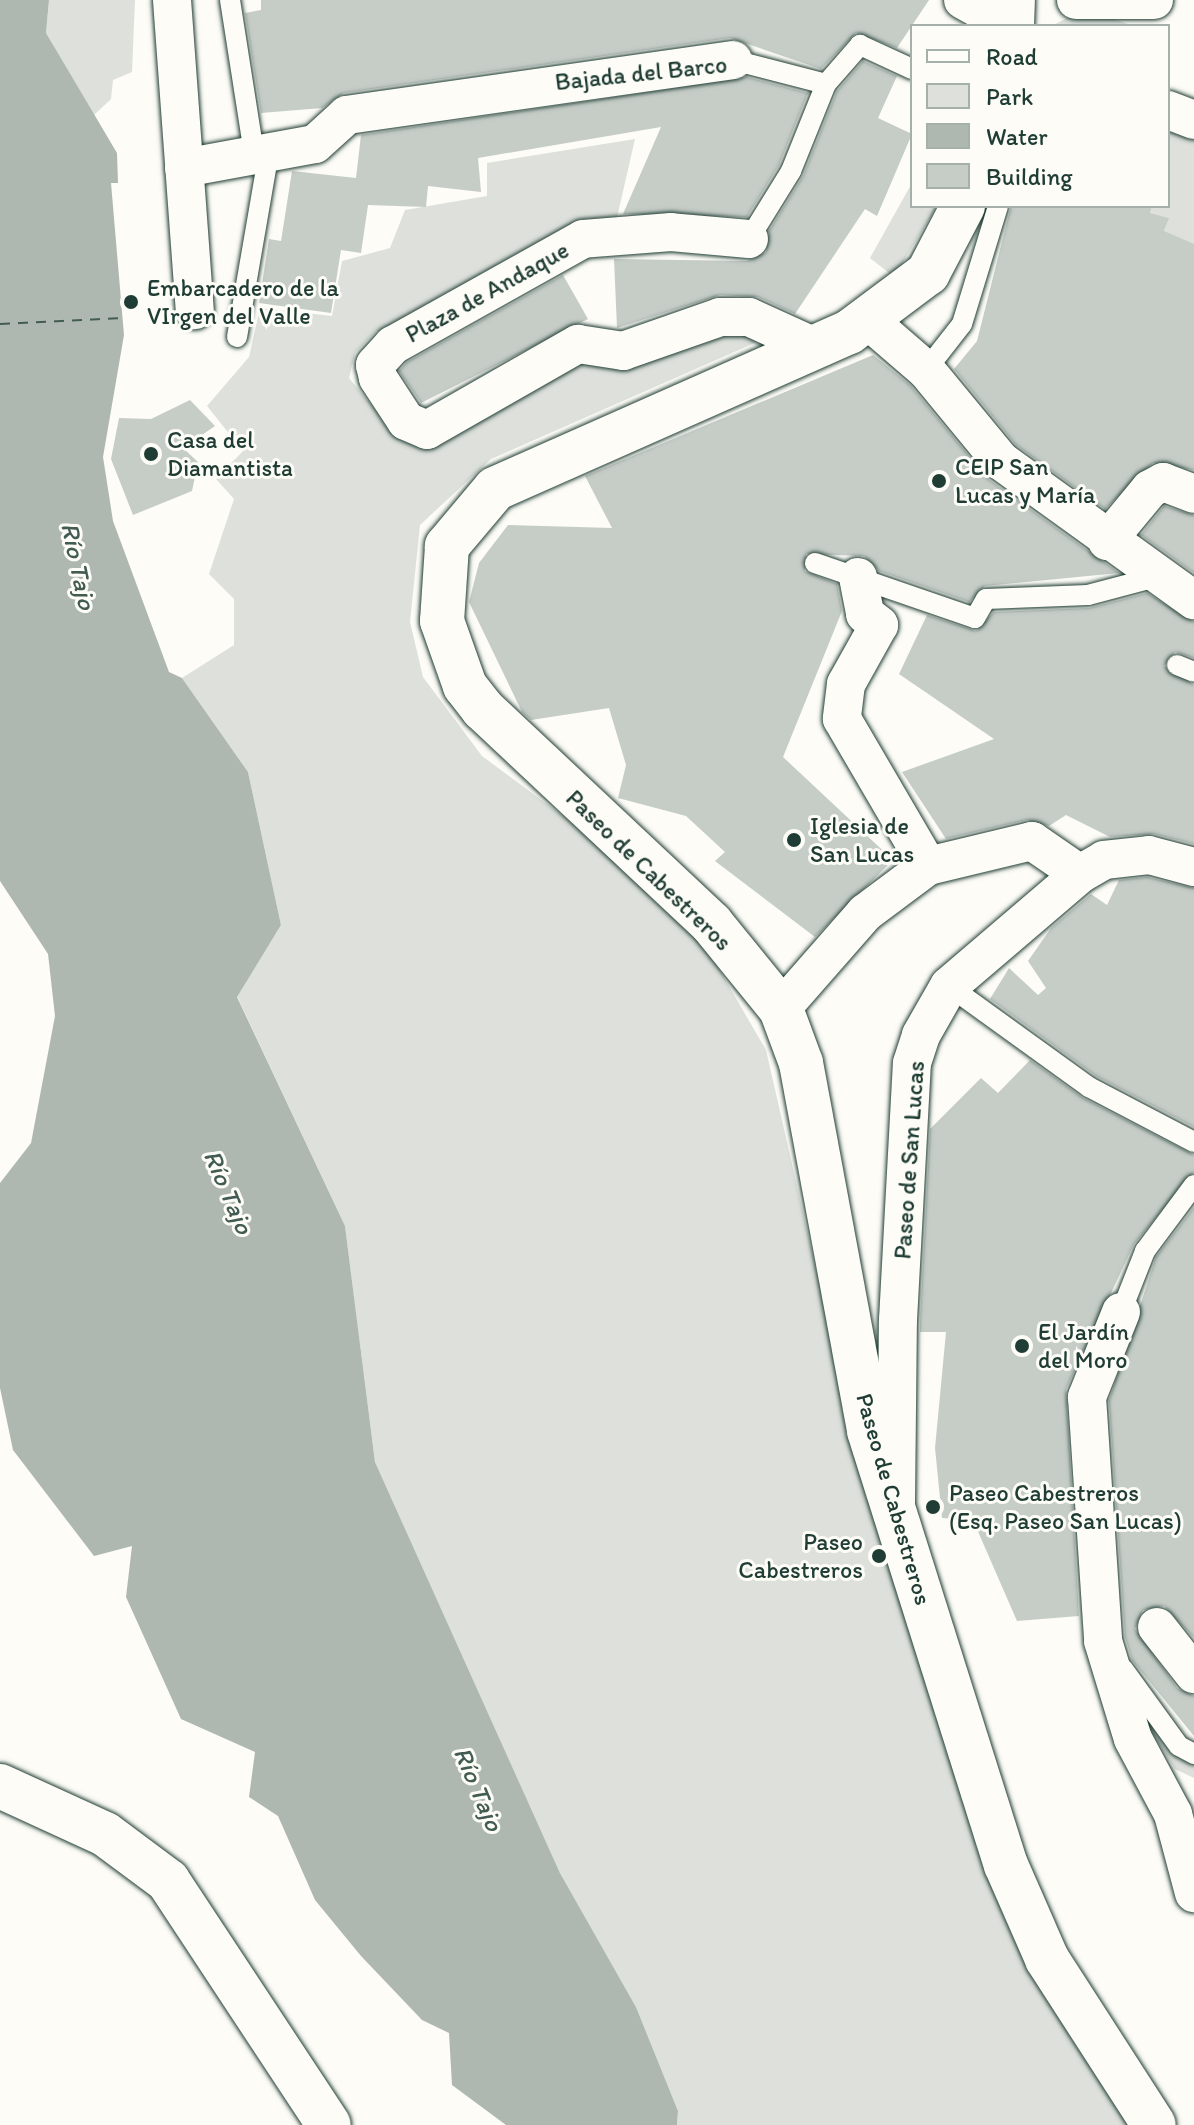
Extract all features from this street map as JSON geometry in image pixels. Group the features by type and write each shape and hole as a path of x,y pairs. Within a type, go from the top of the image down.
{"street":[{"path":"172,0 195,310"},
{"path":"963,0 1007,24"},
{"path":"1011,24 1013,0"},
{"path":"1076,0 1154,0"},
{"name":"Bajada del Barco","path":"261,152 315,144 347,115 733,60"},
{"path":"1170,111 1194,120"},
{"path":"184,168 261,152"},
{"name":"Paseo de Cabestreros","path":"962,208 928,273 868,320 817,348 495,489 447,546 439,591 449,649 483,709 711,923 781,1009 801,1063 869,1431 1006,1865 1047,1959 1154,2125"},
{"name":"Plaza de Andaque","path":"749,239 671,232 583,239 382,354 375,365 394,407 427,430 578,344 623,351 720,317 749,317 817,348"},
{"path":"868,320 926,370 1001,461 1107,541 1194,600"},
{"path":"1107,541 1178,488"},
{"path":"858,577 865,614 879,625 846,684 842,719 928,866"},
{"path":"781,1009 865,913 928,866 1032,841 1080,874"},
{"name":"Paseo de San Lucas","path":"895,1515 912,1063 949,986 1080,874 1104,860 1149,855 1194,867"},
{"path":"1121,1312 1087,1397 1103,1641 1133,1739 1184,1814 1194,1893"},
{"path":"1157,1627 1194,1674"},
{"path":"0,1786 105,1834 168,1881 329,2125"}],"lane":[{"path":"230,0 261,152 237,337"},
{"path":"749,239 791,171 826,84 860,45 910,68"},
{"name":"Bajada del Barco","path":"733,60 826,84"},
{"path":"926,370 962,324 997,208"},
{"path":"815,563 975,618 986,599 1088,595 1160,576"},
{"path":"949,986 1089,1087 1194,1142"},
{"path":"1121,1312 1145,1251 1194,1185"},
{"path":"1103,1641 1179,1746 1194,1754"}],"green space":[{"path":"49,0 135,0 132,72 113,80 111,99 93,116 46,33"},
{"path":"1078,12 1101,15 1128,24 1056,24"},
{"path":"1170,126 1194,136 1194,244 1159,248 1168,218 1150,213 1151,208 1170,208"},
{"path":"635,139 616,222 394,331 376,331 355,353 349,378 391,429 559,359 744,329 759,341 491,459 420,525 410,622 423,677 482,756 602,845 708,950 766,1050 870,1506 1131,2125 677,2125 678,2111 636,2007 560,1873 375,1462 345,1226 237,996 281,925 248,772 182,678 234,645 234,599 209,574 234,499 216,479 243,451 207,406 249,357 260,308 332,316 342,261 390,248 405,210 487,196 487,163"},
{"path":"910,187 910,208 936,208 894,277 870,258"},
{"path":"1127,1693 1194,1762 1194,1778 1175,1769"}],"water":[{"name":"Río Tajo","path":"0,0 49,0 46,33 117,153 118,183 111,183 124,335 103,457 113,521 169,672 182,678 248,772 281,925 237,997 345,1226 375,1462 560,1873 636,2007 678,2111 677,2125 506,2125 452,2085 449,2033 422,2020 361,1956 315,1900 278,1816 249,1797 255,1752 181,1719 126,1597 132,1546 94,1556 13,1450 0,1388 0,1183 31,1143 55,1016 48,954 0,881"}],"building":[{"path":"261,0 929,0 910,24 897,48 856,33 821,69 730,38 344,93 322,108 261,113 245,13 261,10"},
{"path":"863,61 897,76 878,118 910,133 910,139 877,216 865,209 795,314 758,297 720,295 617,328 614,259 747,261 766,252 769,231 803,176 837,91"},
{"path":"747,77 808,93 779,165 747,217 623,214 661,127 478,158 481,192 428,186 426,207 368,205 361,253 341,250 331,313 259,303 269,239 281,241 292,171 356,178 361,135"},
{"path":"1010,208 1151,208 1150,213 1169,218 1164,231 1194,244 1194,470 1153,463 1105,509 1016,445 954,369 977,341"},
{"path":"563,275 588,319 421,403 399,371 407,362"},
{"path":"873,355 910,385 988,479 1119,573 985,586 969,602 879,571 864,556 806,554 805,571 837,584 842,611 783,757 893,860 815,937 715,861 725,852 686,816 618,798 626,765 609,708 531,720 522,712 469,602 479,563 508,525 612,528 585,476"},
{"name":"Casa del Diamantista","path":"190,400 215,426 183,448 198,462 192,491 133,515 111,459 119,418 151,419"},
{"path":"1164,506 1194,515 1194,573 1141,535"},
{"path":"1147,593 1194,622 1194,658 1175,652 1164,666 1194,685 1194,844 1154,834 1110,837 1066,815 1049,826 1027,820 946,839 902,772 994,739 899,674 927,615 976,631 994,612 1089,608"},
{"path":"1147,877 1194,888 1194,1127 1096,1076 990,999 1009,968 1038,995 1046,988 1028,961 1051,928 1091,894 1107,905 1119,880"},
{"name":"El Jardín del Moro","path":"1030,1060 1083,1098 1194,1155 1194,1172 1134,1244 1066,1389 1079,1616 1017,1621 973,1520 942,1518 935,1448 946,1332 920,1332 920,1321 930,1129 981,1078 998,1093"},
{"path":"1194,1207 1194,1638 1164,1606 1143,1610 1135,1629 1177,1688 1194,1696 1194,1736 1132,1660 1125,1637 1109,1401 1156,1257"}],"ferry route":[{"path":"0,324 123,318"}],"place":[{"name":"Embarcadero de la VIrgen del Valle","path":"131,302"},
{"name":"Casa del Diamantista","path":"151,454"},
{"name":"CEIP San Lucas y María","path":"939,481"},
{"name":"Iglesia de San Lucas","path":"794,840"},
{"name":"El Jardín del Moro","path":"1022,1346"},
{"name":"Paseo Cabestreros (Esq. Paseo San Lucas)","path":"933,1507"},
{"name":"Paseo Cabestreros","path":"879,1556"}]}
